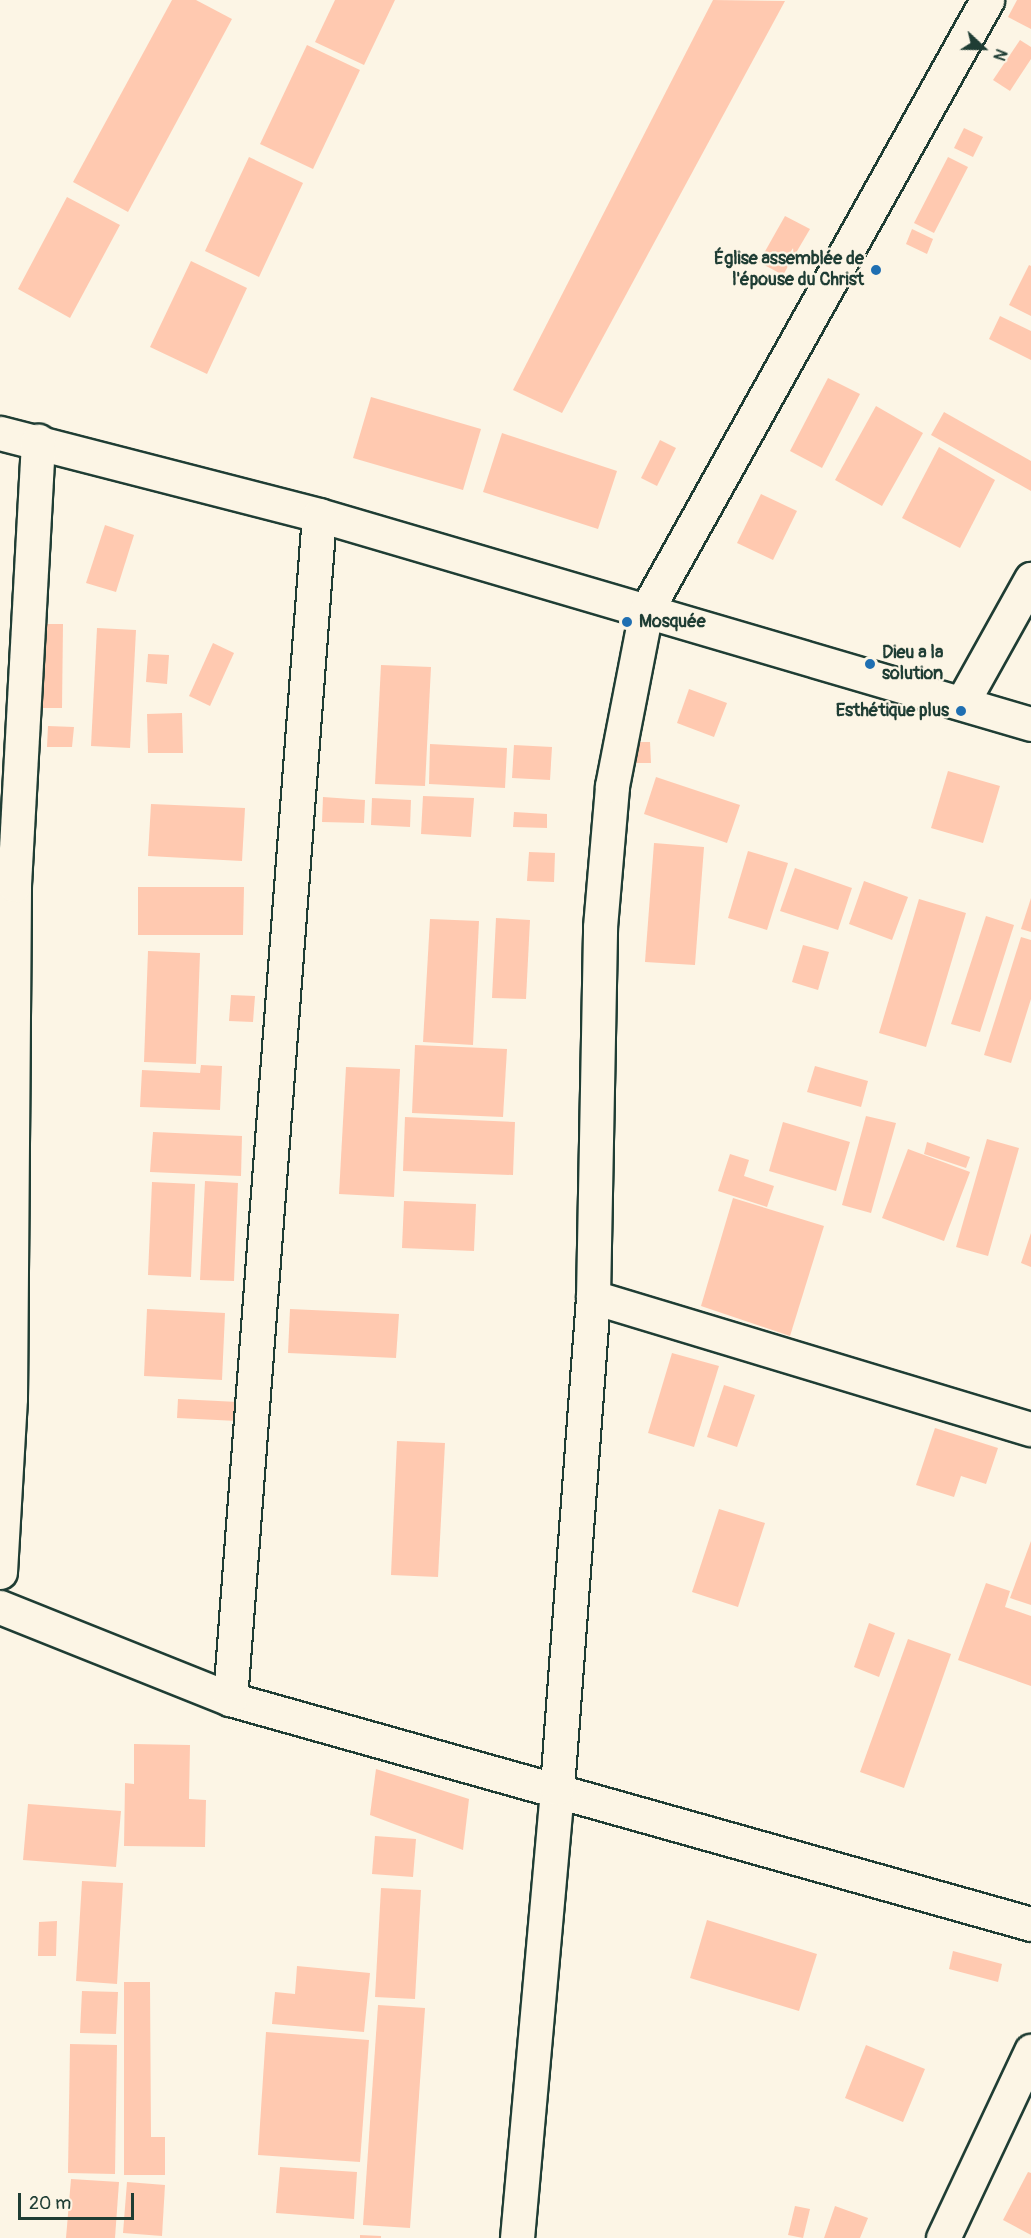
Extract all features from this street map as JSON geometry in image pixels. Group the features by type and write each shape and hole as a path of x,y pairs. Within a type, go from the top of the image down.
{"street":[{"path":"517,2238 557,1788 593,1297 600,927 612,786 646,611 987,0"},
{"path":"0,433 319,515 963,701 1031,724"},
{"path":"0,1572 10,1398 14,885 38,441"},
{"path":"230,1699 319,515"},
{"path":"963,701 1031,579"},
{"path":"593,1297 1031,1429"},
{"path":"0,1606 230,1699 557,1788 1031,1924"},
{"path":"943,2238 1031,2051"}],"building":[{"path":"172,0 196,0 232,19 128,212 73,182"},
{"path":"335,0 395,0 364,65 315,42"},
{"path":"713,0 785,1 562,413 513,390"},
{"path":"1017,0 1031,0 1031,29 1008,17"},
{"path":"1020,40 1031,47 1031,59 1010,91 993,80"},
{"path":"307,45 360,70 313,169 260,144"},
{"path":"964,128 983,137 973,157 954,148"},
{"path":"249,157 303,183 259,277 205,251"},
{"path":"948,157 968,167 934,233 914,223"},
{"path":"67,197 120,225 70,318 18,289"},
{"path":"785,216 810,229 783,275 759,262"},
{"path":"912,229 933,239 927,254 906,244"},
{"path":"191,261 247,288 207,374 150,347"},
{"path":"1029,265 1031,266 1031,316 1009,305"},
{"path":"1000,316 1031,331 1031,360 989,339"},
{"path":"828,378 860,394 822,468 790,451"},
{"path":"371,397 481,429 463,490 353,458"},
{"path":"876,406 923,433 882,506 835,480"},
{"path":"944,412 1031,461 1031,491 931,435"},
{"path":"502,433 617,471 598,529 483,492"},
{"path":"660,440 676,448 657,486 641,478"},
{"path":"939,447 995,480 960,548 902,518"},
{"path":"761,494 797,511 773,560 737,543"},
{"path":"105,525 134,535 116,592 86,583"},
{"path":"38,624 63,624 62,708 37,708"},
{"path":"97,628 136,630 130,748 91,746"},
{"path":"213,643 234,653 210,706 189,696"},
{"path":"148,654 169,655 167,684 146,682"},
{"path":"381,665 431,667 425,786 375,784"},
{"path":"689,689 727,703 714,737 677,723"},
{"path":"182,713 183,753 148,753 147,714"},
{"path":"48,726 74,727 72,747 47,747"},
{"path":"636,742 650,742 651,763 636,763"},
{"path":"430,744 507,748 505,788 429,784"},
{"path":"514,745 552,747 550,780 512,778"},
{"path":"948,771 1000,786 983,843 931,828"},
{"path":"656,777 740,805 727,843 644,814"},
{"path":"423,796 474,798 471,837 421,834"},
{"path":"323,797 365,800 364,823 322,822"},
{"path":"372,798 411,800 410,827 371,825"},
{"path":"151,804 245,808 242,861 148,856"},
{"path":"514,812 547,814 547,828 513,827"},
{"path":"654,843 704,847 695,965 645,962"},
{"path":"748,851 788,863 767,930 728,918"},
{"path":"529,852 555,853 554,882 527,881"},
{"path":"795,868 852,888 838,930 780,911"},
{"path":"864,881 908,897 892,940 849,924"},
{"path":"138,887 244,887 243,935 138,935"},
{"path":"1031,898 1031,932 1021,929"},
{"path":"919,899 966,913 926,1047 879,1033"},
{"path":"986,916 1014,925 980,1032 951,1024"},
{"path":"496,918 530,920 526,999 492,998"},
{"path":"430,919 479,921 473,1045 423,1042"},
{"path":"1021,937 1031,940 1031,999 1011,1063 984,1055"},
{"path":"803,945 829,952 818,990 792,982"},
{"path":"148,951 200,953 196,1064 144,1062"},
{"path":"231,995 255,996 253,1022 229,1021"},
{"path":"415,1045 507,1049 503,1117 412,1113"},
{"path":"201,1065 222,1066 220,1110 140,1107 142,1070 200,1073"},
{"path":"815,1066 868,1081 861,1107 807,1092"},
{"path":"346,1067 400,1069 394,1197 339,1194"},
{"path":"866,1116 896,1123 871,1213 842,1205"},
{"path":"405,1117 515,1122 513,1175 403,1171"},
{"path":"783,1122 850,1142 836,1191 769,1171"},
{"path":"153,1132 242,1136 241,1176 150,1172"},
{"path":"987,1139 1019,1148 988,1256 956,1247"},
{"path":"927,1142 970,1157 966,1168 924,1154"},
{"path":"908,1149 970,1172 944,1241 882,1218"},
{"path":"730,1154 749,1160 744,1176 774,1186 767,1207 718,1191"},
{"path":"205,1181 238,1183 234,1281 200,1280"},
{"path":"152,1182 195,1184 191,1277 148,1275"},
{"path":"733,1198 824,1226 790,1336 701,1306"},
{"path":"404,1201 476,1204 474,1251 402,1248"},
{"path":"1031,1233 1031,1267 1021,1263"},
{"path":"147,1309 225,1313 222,1380 144,1376"},
{"path":"290,1309 399,1314 396,1358 288,1353"},
{"path":"672,1353 719,1366 694,1447 648,1433"},
{"path":"724,1385 755,1395 737,1447 707,1437"},
{"path":"178,1399 238,1402 237,1421 177,1418"},
{"path":"935,1428 998,1448 986,1484 961,1476 954,1497 916,1485"},
{"path":"397,1441 445,1443 438,1577 391,1575"},
{"path":"719,1509 765,1523 738,1607 692,1592"},
{"path":"1031,1541 1031,1605 1010,1598"},
{"path":"986,1583 1010,1591 1005,1607 1031,1616 1031,1686 958,1660"},
{"path":"869,1623 895,1633 879,1677 854,1667"},
{"path":"908,1639 951,1654 904,1788 860,1772"},
{"path":"134,1744 190,1745 189,1799 206,1800 205,1847 124,1846 125,1783 134,1784"},
{"path":"376,1769 469,1799 463,1850 370,1815"},
{"path":"28,1804 121,1811 116,1867 23,1860"},
{"path":"375,1836 416,1839 413,1877 372,1874"},
{"path":"82,1881 123,1883 117,1984 76,1981"},
{"path":"381,1888 421,1890 415,1999 375,1997"},
{"path":"707,1920 817,1954 799,2011 690,1978"},
{"path":"57,1921 56,1956 38,1956 39,1922"},
{"path":"953,1951 1002,1964 998,1982 949,1969"},
{"path":"297,1966 370,1973 364,2032 272,2024 275,1992 295,1994"},
{"path":"124,1982 150,1982 151,2137 165,2137 165,2175 124,2175"},
{"path":"82,1991 118,1992 116,2034 80,2033"},
{"path":"378,2005 425,2008 410,2228 363,2225"},
{"path":"266,2032 369,2040 360,2162 258,2155"},
{"path":"70,2044 117,2045 115,2174 68,2173"},
{"path":"866,2045 925,2069 903,2122 845,2098"},
{"path":"280,2167 357,2172 354,2219 276,2213"},
{"path":"1028,2172 1031,2173 1031,2235 1003,2220"},
{"path":"71,2179 119,2182 115,2238 66,2238"},
{"path":"127,2182 165,2185 162,2236 123,2233"},
{"path":"795,2206 810,2209 803,2238 788,2235"},
{"path":"835,2206 868,2218 860,2238 824,2238"},
{"path":"360,2235 381,2236 381,2238 360,2238"}],"place":[{"name":"Église assemblée de l'épouse du Christ","path":"876,270"},
{"name":"Mosquée","path":"627,622"},
{"name":"Dieu a la solution","path":"870,664"},
{"name":"Esthétique plus","path":"961,711"}]}
